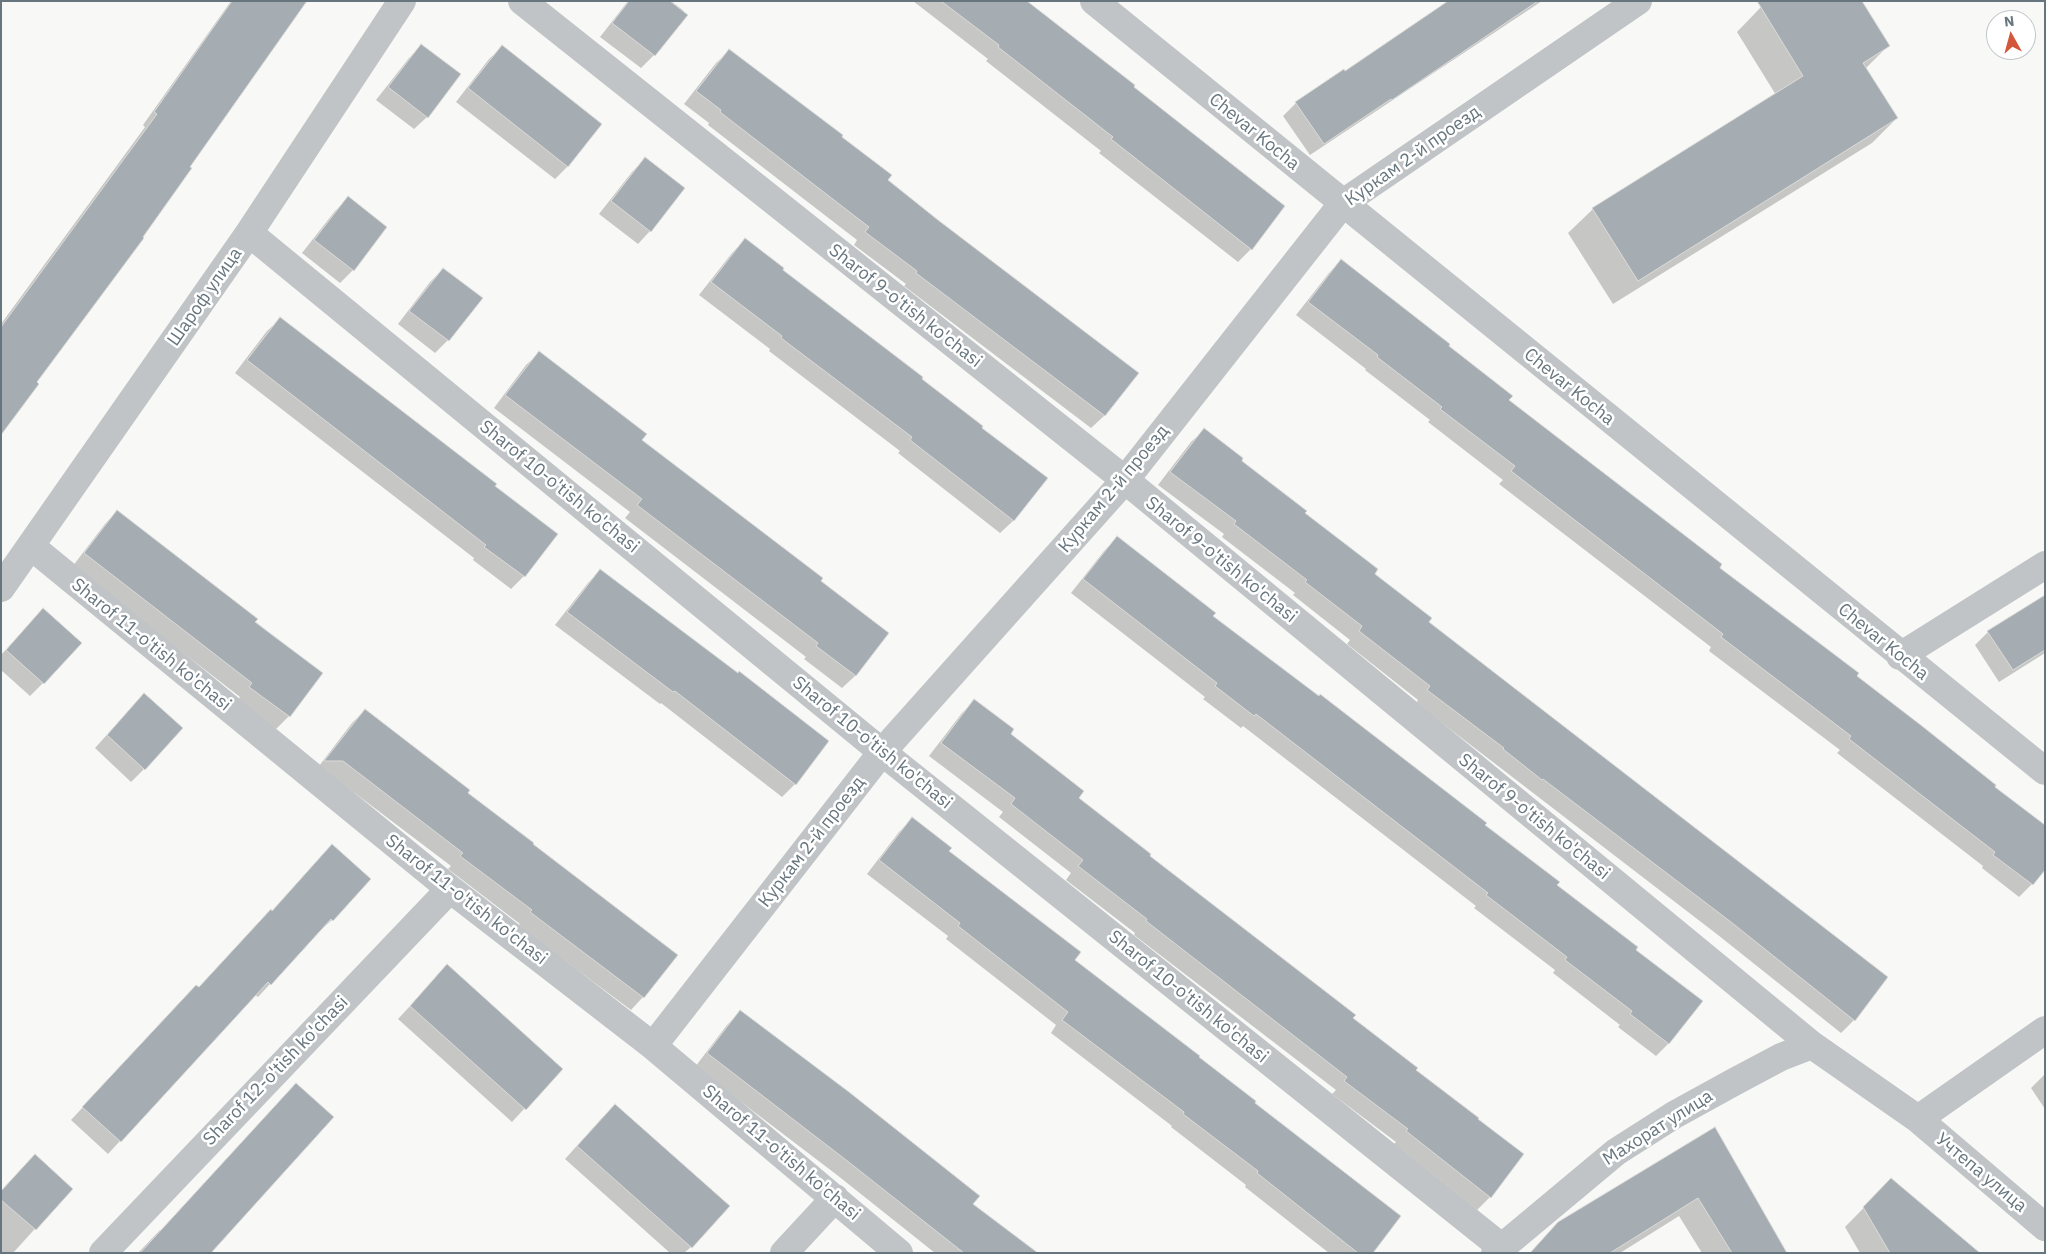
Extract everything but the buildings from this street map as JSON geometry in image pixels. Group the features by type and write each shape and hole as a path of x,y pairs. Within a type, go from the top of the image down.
{"street":[{"name":"Шароф улица","path":"1,588 32,547 250,233 402,1"},
{"name":"Sharof 9-o'tish ko'chasi","path":"522,1 1125,480 1812,1045 1918,1120"},
{"name":"Chevar Kocha","path":"1094,1 1900,656 2045,771"},
{"name":"Куркам 2-й проезд","path":"653,1046 882,752 1125,480 1343,204 1638,1"},
{"name":"Sharof 10-o'tish ko'chasi","path":"250,233 882,752 1498,1250"},
{"name":"Sharof 11-o'tish ko'chasi","path":"32,547 450,889 653,1046 899,1253"},
{"path":"1900,656 2045,565"},
{"name":"Sharof 12-o'tish ko'chasi","path":"103,1253 450,889"},
{"path":"1918,1120 2045,1030"},
{"name":"Махорат улица","path":"1498,1250 1616,1152 1674,1115 1734,1082 1781,1057 1812,1045"},
{"name":"Учтепа улица","path":"1918,1120 2045,1227"},
{"path":"784,1253 835,1198"}]}
